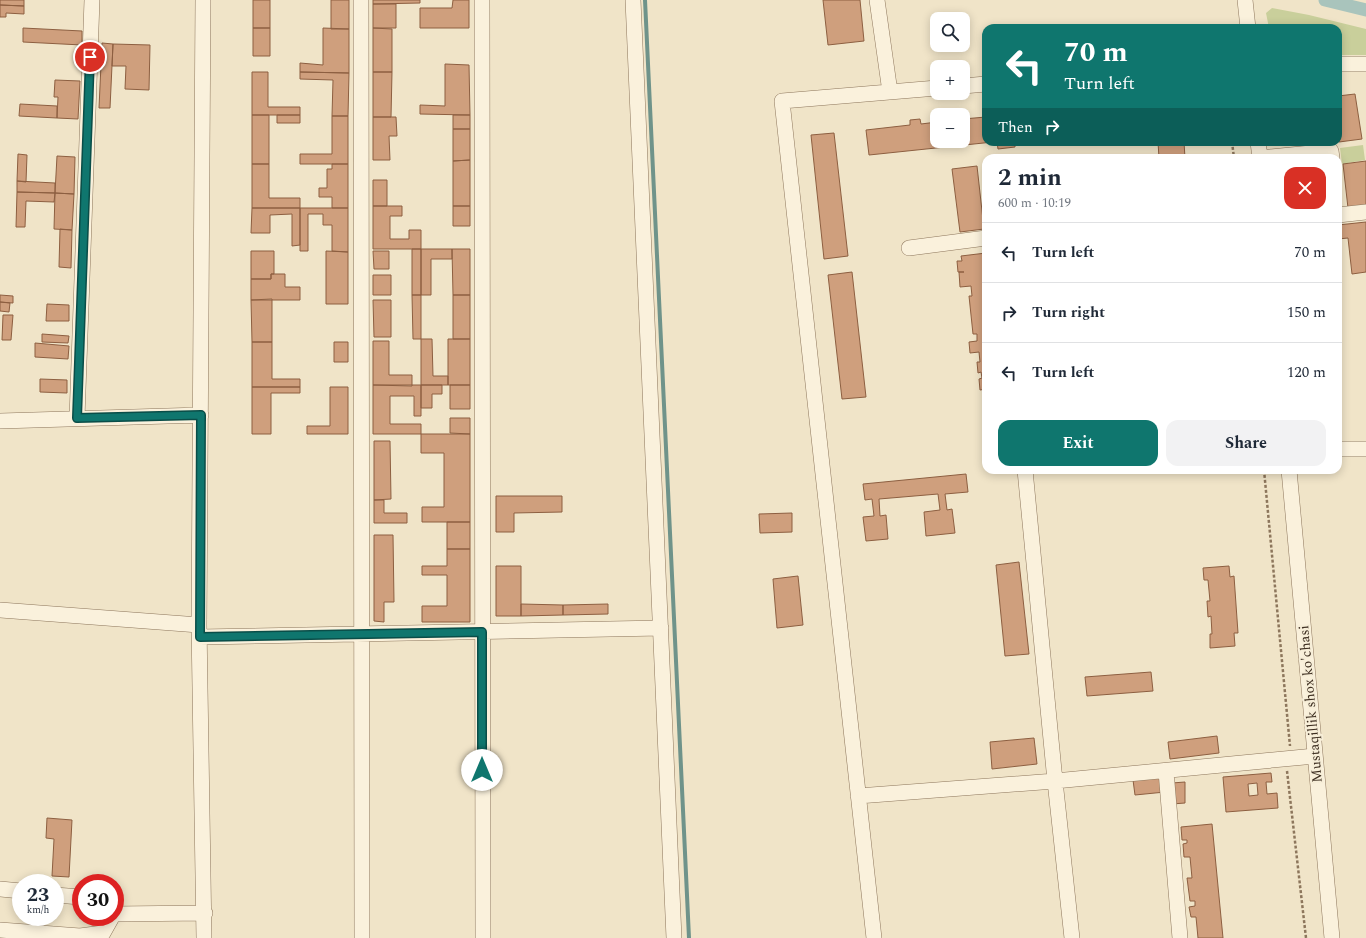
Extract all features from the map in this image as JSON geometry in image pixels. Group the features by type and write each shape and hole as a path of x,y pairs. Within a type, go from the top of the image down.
{"street":[{"path":"77,418 92,0"},
{"path":"203,0 199,631 205,913 204,938"},
{"path":"361,0 362,938"},
{"path":"482,0 483,938"},
{"path":"633,0 674,938"},
{"path":"877,0 890,92"},
{"path":"1245,0 1248,24"},
{"path":"1342,64 1366,64"},
{"path":"970,85 982,84"},
{"path":"874,938 782,101 930,89"},
{"path":"1301,154 1331,151 1331,154"},
{"path":"1342,215 1366,212"},
{"path":"909,248 982,239"},
{"path":"0,421 201,415"},
{"path":"1342,449 1366,449"},
{"path":"1026,474 1055,781 1072,938"},
{"name":"Mustaqillik shox ko'chasi","path":"1289,474 1332,938"},
{"path":"0,610 199,631 362,634 661,628"},
{"path":"858,796 1055,781 1315,756"},
{"path":"1166,771 1180,938"},
{"path":"0,890 12,891"},
{"path":"124,914 205,913"},
{"path":"0,930 80,936 103,933 107,926"}],"path":[{"path":"1264,474 1291,742 1287,770 1306,938"}],"green space":[{"path":"1272,8 1309,15 1366,29 1366,55 1342,55 1342,24 1268,24 1266,13"},
{"path":"1363,145 1365,160 1342,164 1342,154 1340,148"}],"building":[{"path":"0,0 24,0 24,6 0,5"},
{"path":"253,0 270,0 270,28 253,28"},
{"path":"331,0 349,0 349,29 331,29"},
{"path":"373,0 420,0 420,3 373,4"},
{"path":"453,0 469,0 469,28 420,28 420,8 452,8"},
{"path":"823,0 860,0 864,41 828,45"},
{"path":"373,4 396,4 396,28 373,28"},
{"path":"0,5 24,6 24,14 6,13 6,17 0,17"},
{"path":"23,28 82,31 82,45 23,42"},
{"path":"253,28 270,28 270,56 253,56"},
{"path":"323,28 349,29 349,73 300,72 300,63 323,65"},
{"path":"373,28 392,29 392,72 373,72"},
{"path":"102,43 113,44 110,108 99,108"},
{"path":"113,44 150,45 149,90 125,89 126,66 112,66"},
{"path":"445,64 469,65 470,115 420,114 420,105 445,106"},
{"path":"252,72 268,72 268,107 300,107 300,115 252,115"},
{"path":"300,72 349,73 348,116 332,116 333,80 300,79"},
{"path":"373,72 392,72 391,117 373,117"},
{"path":"55,80 80,81 78,119 57,118 58,97 54,97"},
{"path":"1355,94 1362,139 1342,142 1342,96"},
{"path":"20,104 57,106 57,118 19,116"},
{"path":"252,115 269,115 269,164 252,164"},
{"path":"277,115 300,115 300,123 277,123"},
{"path":"453,115 470,115 470,129 453,129"},
{"path":"332,116 348,116 348,164 300,164 300,154 332,154"},
{"path":"373,117 396,117 397,136 389,136 390,160 373,160"},
{"path":"982,117 982,143 970,144 970,118"},
{"path":"920,119 921,124 930,123 930,148 936,148 869,155 866,130 910,125 910,120"},
{"path":"453,129 470,129 470,160 453,161"},
{"path":"834,133 848,256 824,259 811,135"},
{"path":"998,146 1015,146 1015,147 998,149"},
{"path":"1158,146 1184,146 1185,154 1159,154"},
{"path":"18,154 27,155 26,182 17,181"},
{"path":"57,156 75,157 74,194 55,193"},
{"path":"470,160 470,206 453,206 453,161"},
{"path":"1366,161 1366,206 1348,208 1343,164"},
{"path":"252,164 269,164 269,198 300,198 300,208 252,208"},
{"path":"332,164 348,164 348,208 332,208 332,197 319,197 319,188 327,188 327,169 332,169"},
{"path":"977,166 982,211 982,229 960,232 952,169"},
{"path":"373,180 387,180 387,206 373,206"},
{"path":"17,181 55,183 55,193 17,192"},
{"path":"17,192 55,193 54,202 26,201 25,227 16,227"},
{"path":"55,193 74,194 72,230 54,229"},
{"path":"373,206 402,206 402,216 390,216 390,239 409,239 409,230 421,230 421,249 373,249"},
{"path":"453,206 470,206 470,226 453,226"},
{"path":"252,208 300,208 300,245 292,246 292,214 270,215 270,233 251,233"},
{"path":"300,208 348,208 348,252 332,251 332,225 323,225 323,214 308,214 308,251 300,251"},
{"path":"1366,222 1366,272 1352,274 1348,238 1342,239 1342,225"},
{"path":"60,229 72,230 71,268 59,267"},
{"path":"412,249 421,249 421,295 412,295"},
{"path":"421,249 452,249 452,259 431,259 431,295 421,295"},
{"path":"452,249 470,249 470,295 453,295"},
{"path":"251,251 274,251 274,274 271,274 271,279 251,279"},
{"path":"326,251 348,252 348,304 326,304"},
{"path":"373,251 389,251 389,269 374,269"},
{"path":"982,253 982,378 981,372 978,373 977,362 980,362 979,352 970,353 969,342 977,341 977,334 973,334 969,296 972,296 971,286 960,287 957,261 962,261 961,256"},
{"path":"852,272 866,397 842,399 828,275"},
{"path":"271,274 285,274 285,287 300,287 300,300 251,300 251,279 271,279"},
{"path":"373,275 391,275 391,295 373,295"},
{"path":"0,295 13,296 13,303 0,302"},
{"path":"412,295 421,295 421,339 413,339"},
{"path":"453,295 470,295 470,339 453,339"},
{"path":"272,299 272,342 252,342 251,300"},
{"path":"373,300 391,300 391,337 374,337"},
{"path":"0,302 10,303 9,312 0,311"},
{"path":"47,304 69,305 69,321 46,321"},
{"path":"3,315 13,315 11,340 2,340"},
{"path":"42,334 69,336 68,343 42,342"},
{"path":"421,339 432,339 433,376 448,376 448,385 421,385"},
{"path":"448,339 470,339 470,385 448,385"},
{"path":"373,341 389,341 389,375 412,375 412,386 373,385"},
{"path":"252,342 272,342 272,379 300,379 300,387 252,387"},
{"path":"334,342 348,342 348,362 334,362"},
{"path":"35,343 69,346 68,359 35,357"},
{"path":"982,378 982,390 980,390 979,379"},
{"path":"40,379 67,380 67,393 40,392"},
{"path":"373,385 421,385 421,416 414,416 414,396 390,396 390,424 421,424 421,434 373,434"},
{"path":"421,385 442,385 442,394 432,394 432,408 421,408"},
{"path":"450,385 470,385 470,409 450,409"},
{"path":"252,387 300,387 300,393 271,393 271,434 252,434"},
{"path":"330,387 348,387 348,434 307,434 307,426 330,426"},
{"path":"450,418 470,418 470,434 450,433"},
{"path":"421,434 470,434 470,522 422,522 422,507 444,507 444,453 421,453"},
{"path":"374,441 390,441 391,499 374,500"},
{"path":"966,474 968,492 945,494 947,510 952,509 955,533 926,536 924,512 940,510 938,494 879,499 880,516 886,515 888,539 866,541 863,517 874,516 872,499 865,500 863,484"},
{"path":"496,496 562,496 562,512 514,513 514,532 496,532"},
{"path":"374,500 384,500 384,513 407,513 407,523 374,523"},
{"path":"792,513 792,532 760,533 759,514"},
{"path":"447,522 470,522 470,549 447,549"},
{"path":"374,535 393,535 394,602 384,602 384,622 374,621"},
{"path":"447,549 470,549 470,622 422,622 422,606 447,606 447,575 422,575 422,566 447,566"},
{"path":"1019,562 1029,654 1005,656 996,565"},
{"path":"496,566 521,566 521,616 496,616"},
{"path":"1229,566 1230,577 1234,576 1238,633 1234,633 1235,646 1210,648 1210,634 1212,634 1211,616 1208,617 1207,601 1210,601 1208,580 1204,580 1203,568"},
{"path":"798,576 803,625 777,628 773,579"},
{"path":"521,604 563,605 563,615 521,616"},
{"path":"608,604 608,614 563,615 563,605"},
{"path":"1151,672 1153,691 1087,696 1085,677"},
{"path":"1217,736 1219,753 1170,759 1168,742"},
{"path":"1034,738 1037,764 992,769 990,742"},
{"path":"1271,773 1272,782 1266,782 1267,794 1277,793 1278,808 1226,812 1223,777","holes":["1257,783 1258,795 1249,796 1248,784"]},
{"path":"1164,777 1165,792 1135,795 1133,780"},
{"path":"1185,782 1185,803 1172,804 1172,783"},
{"path":"47,818 72,820 69,877 64,877 64,874 52,874 54,839 46,838"},
{"path":"1212,824 1223,938 1198,938 1196,917 1191,917 1189,907 1195,906 1195,901 1190,901 1187,878 1192,878 1190,857 1184,857 1183,844 1187,843 1187,840 1182,840 1181,827"}],"waterway":[{"path":"645,0 689,938"},
{"path":"1325,0 1366,10"}],"route":[{"path":"90,57 77,418 201,415 200,637 482,632 482,770"}]}
